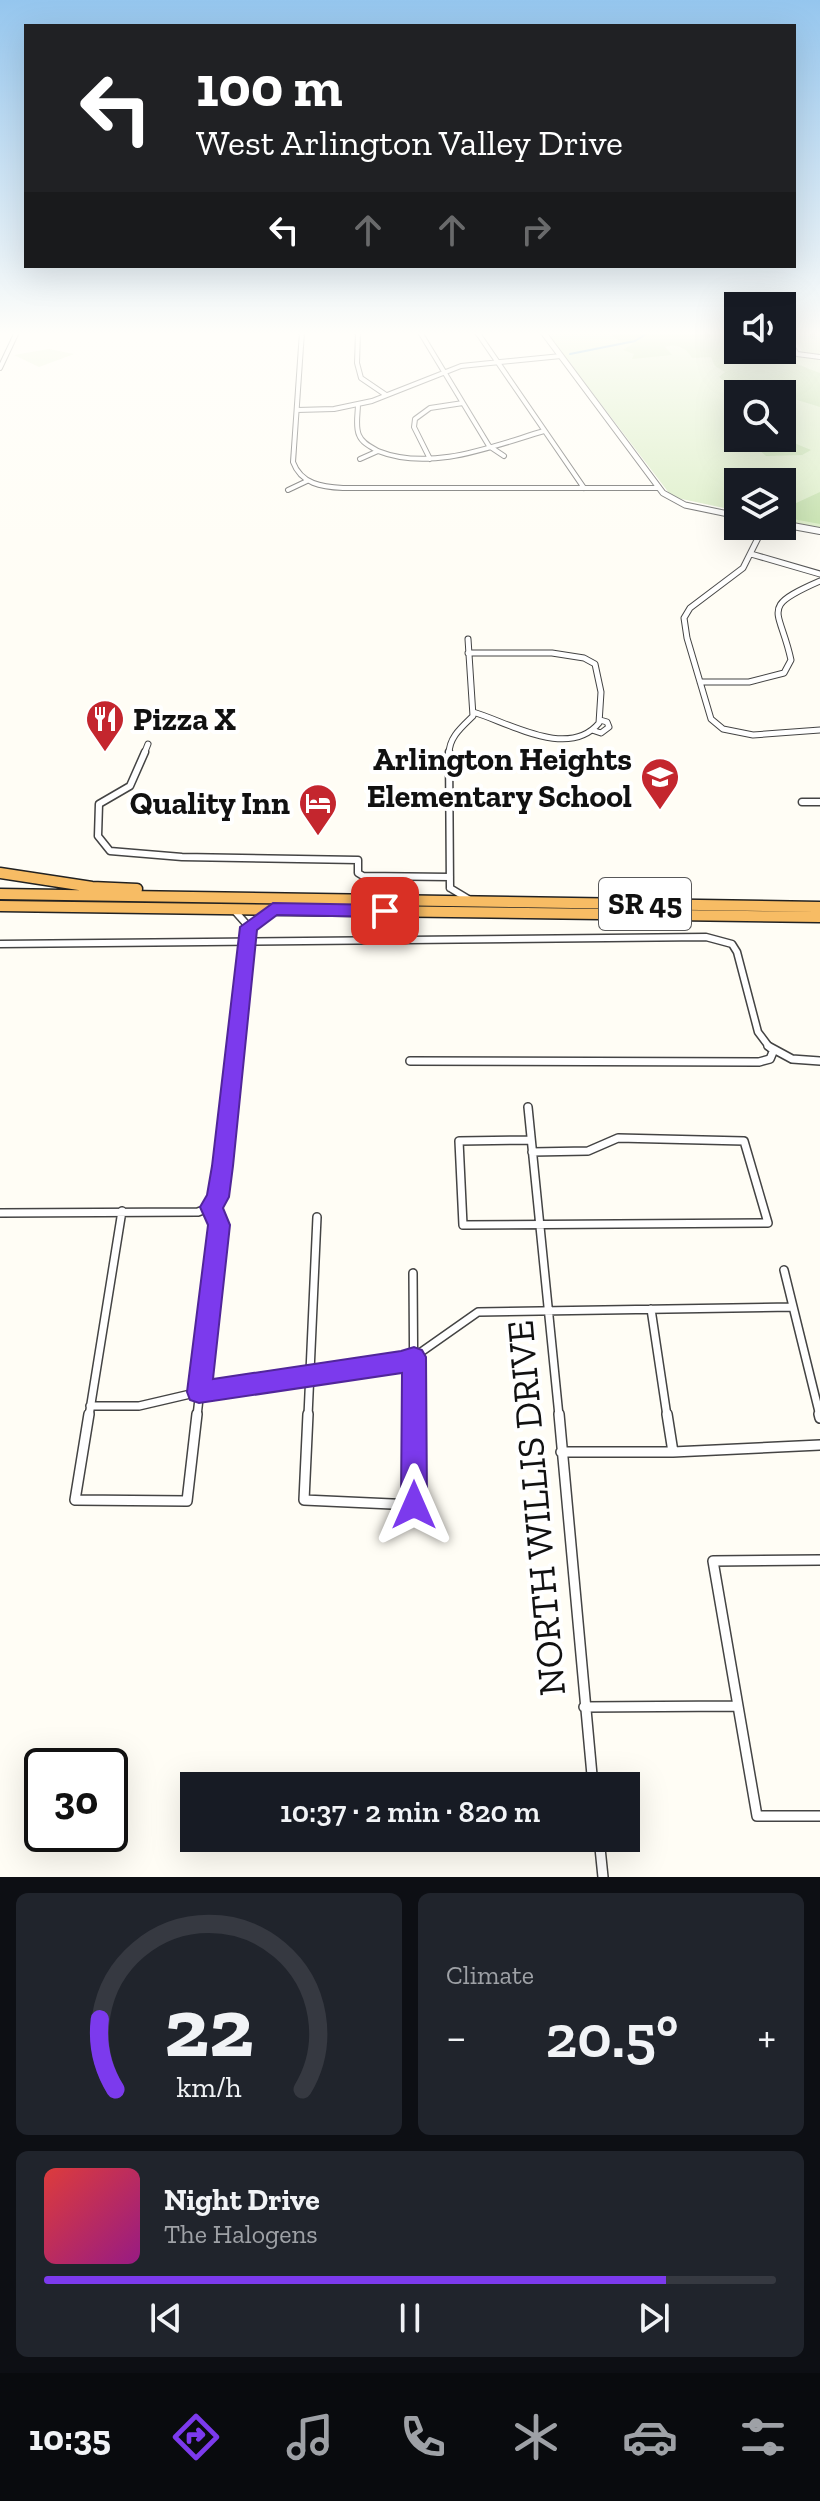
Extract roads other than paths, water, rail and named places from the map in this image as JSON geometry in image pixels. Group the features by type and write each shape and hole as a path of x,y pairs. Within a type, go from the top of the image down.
{"highway":[{"path":"0,873 92,887 144,890 166,896"},
{"name":"SR 45","path":"0,894 820,907"},
{"path":"329,910 353,899"},
{"path":"673,915 695,905"},
{"name":"SR 45","path":"0,906 820,917"}],"street":[{"path":"296,420 293,466 307,481"},
{"path":"358,420 359,436 378,451 430,459 544,431"},
{"path":"415,420 414,427 430,459"},
{"path":"473,420 489,446 504,456"},
{"path":"536,420 584,488"},
{"path":"608,420 659,488 681,504 724,513"},
{"path":"360,459 378,451"},
{"path":"288,490 307,481 346,488 659,488"},
{"path":"796,527 820,531"},
{"path":"758,540 737,574 700,599 686,613 684,629 711,719 723,729 746,735 820,730"},
{"path":"751,554 820,574"},
{"path":"700,682 759,681 784,673 790,666 790,657 777,623 777,610 787,598 820,581"},
{"path":"450,888 449,746 473,712 468,639"},
{"path":"468,653 555,654 593,663 600,673 600,720 592,730 570,738 548,738 473,712"},
{"path":"592,730 601,733 609,727 607,722 600,720"},
{"path":"148,744 130,786 99,804 97,835 105,849 116,853 176,857 358,860 359,874 450,877"},
{"path":"802,802 820,802"},
{"path":"432,900 450,888"},
{"path":"450,888 471,901"},
{"path":"233,909 249,927"},
{"path":"0,1213 198,1212 211,1207 218,1197 222,1166 245,943 249,927 273,909"},
{"path":"0,944 706,937 732,944 737,952 758,1032 773,1052 792,1060 820,1061"},
{"path":"410,1061 759,1062 770,1059 773,1052"},
{"name":"NORTH WILLIS DRIVE","path":"528,1107 573,1550 591,1772"},
{"path":"531,1140 459,1141 463,1225 768,1223 744,1141 618,1138 588,1151 532,1152"},
{"path":"122,1211 75,1500 187,1501 219,1225 211,1207"},
{"path":"317,1217 304,1500 414,1505 413,1273"},
{"path":"784,1270 820,1418"},
{"path":"90,1406 139,1406 310,1373 401,1362 414,1357 478,1312 793,1307"},
{"path":"651,1309 673,1452"},
{"path":"561,1452 673,1452 820,1445"},
{"path":"820,1560 713,1561 757,1816 820,1816"},
{"path":"584,1707 737,1706"},
{"path":"600,1852 603,1877"}],"place":[{"name":"Pizza X","path":"105,753"},
{"name":"Arlington Heights Elementary School","path":"660,811"},
{"name":"Quality Inn","path":"318,837"}]}
